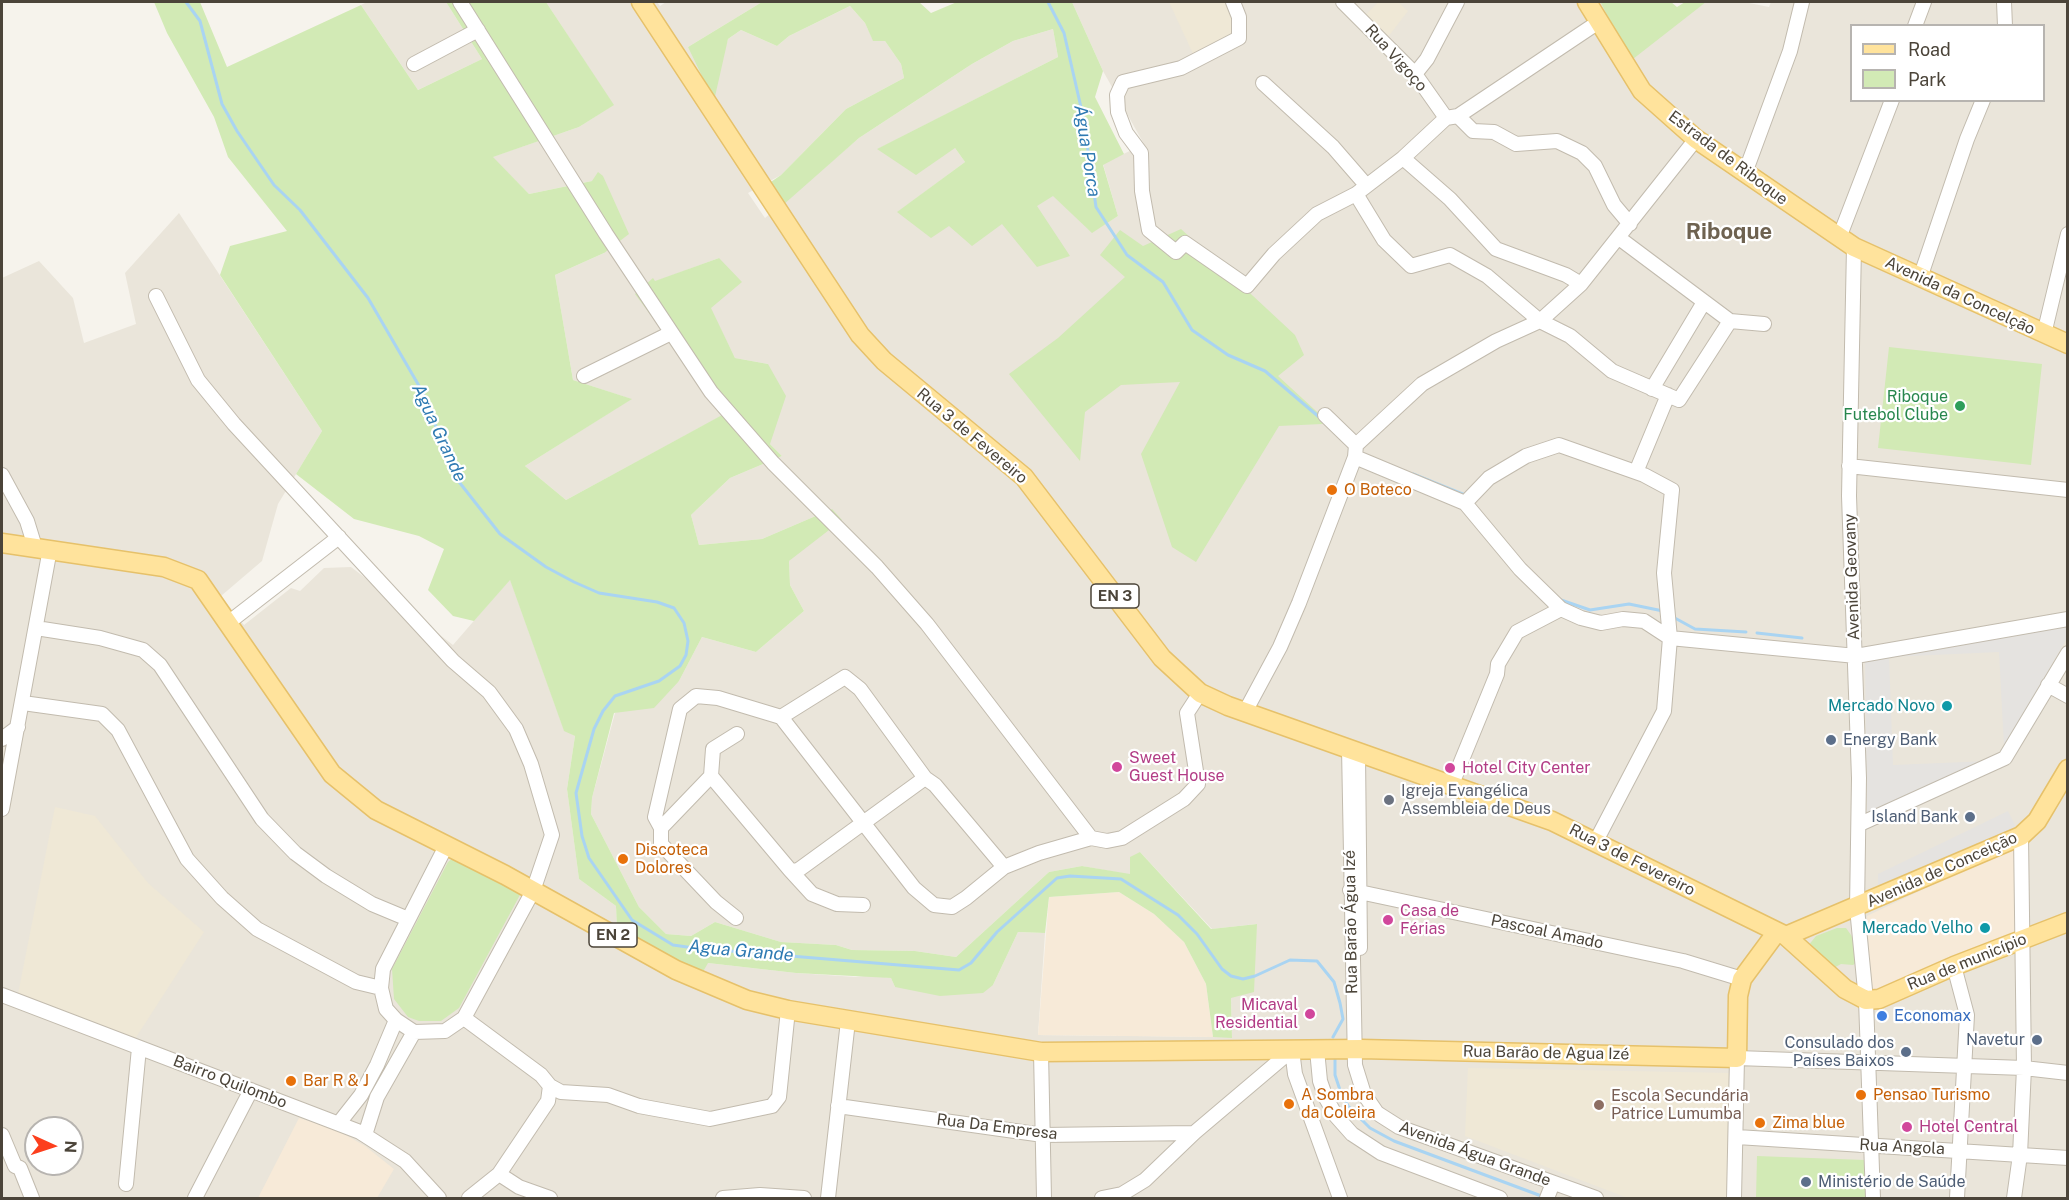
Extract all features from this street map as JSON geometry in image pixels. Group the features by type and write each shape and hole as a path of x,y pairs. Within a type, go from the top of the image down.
{"main road":[{"name":"Rua 3 de Fevereiro","path":"641,2 860,335 884,361 1024,477 1162,658 1200,693 1245,712 1353,751 1533,812 1596,841 1781,935 1845,989 1866,1000"},
{"name":"Estrada de Riboque","path":"1587,2 1642,92 1696,139 1846,243"},
{"name":"Avenida da Concelção","path":"1846,243 2067,344"},
{"name":"EN 2","path":"2,543 164,567 198,580 332,774 376,810 533,891 676,970 747,1000 848,1021 1041,1052 1358,1049"},
{"name":"Avenida de Conceição","path":"1781,935 1857,908 2021,836 2037,821 2067,769"},
{"name":"Rua de município","path":"1866,1000 1879,999 1954,966 2067,922"},
{"path":"1737,1058 1738,996 1742,980 1781,935"},
{"name":"Rua Barão de Agua Izé","path":"1358,1049 1737,1058"}],"street":[{"path":"460,2 711,392 773,463 878,567 927,624 1091,838"},
{"path":"1233,2 1239,17 1239,38 1181,68 1123,82 1117,95 1118,112 1126,133 1141,153 1142,191 1149,230 1176,252 1185,243 1247,286 1274,254 1317,214 1361,190 1452,117 1600,21"},
{"name":"Rua Vigoço","path":"1343,2 1415,74 1452,117"},
{"path":"1415,74 1427,59 1457,2"},
{"path":"1745,173 1786,62 1802,2"},
{"path":"1916,24 1924,2"},
{"path":"2004,2 2005,24"},
{"path":"414,64 478,30"},
{"path":"1263,83 1333,147 1361,190 1384,240 1411,266 1450,255 1487,276 1540,321 1570,336 1612,371 1679,400 1730,321"},
{"name":"Avenida Geovany","path":"1873,1198 1870,1063 1857,908 1860,824 1849,466 1846,243 1891,102"},
{"path":"1920,278 1967,138 1982,102"},
{"path":"1452,117 1473,131 1494,132 1516,144 1557,141 1582,153 1595,166 1614,205 1630,224"},
{"path":"1245,712 1290,625 1355,451 1422,384 1496,341 1540,321 1581,284 1696,139"},
{"path":"1403,158 1450,200 1496,249 1566,275 1581,284"},
{"path":"2044,334 2067,234"},
{"path":"1619,238 1730,321 1764,324"},
{"path":"156,296 198,380 234,424 453,661 489,692 516,729 531,764 552,835 533,891 464,1018 445,1031 414,1032 396,1020 386,1009 381,988 383,969 446,846"},
{"path":"1652,389 1704,302"},
{"path":"584,376 672,333"},
{"path":"1636,472 1668,395"},
{"path":"1325,415 1355,451 1465,503 1508,555 1561,609 1601,622 1623,619 1644,621 1670,638 1856,656 2067,619"},
{"path":"1465,503 1489,478 1526,456 1559,446 1636,472 1672,490 1664,573 1670,638 1664,711 1596,841"},
{"path":"1849,466 2067,490"},
{"path":"2,475 43,548 36,628 2,809"},
{"path":"228,623 339,537"},
{"path":"1452,784 1497,674 1498,664 1517,632 1561,609"},
{"path":"36,628 100,638 143,650 160,665 262,819 295,853 326,876 372,904 408,919"},
{"path":"1860,824 2005,758 2067,652"},
{"path":"781,717 845,677 860,689 926,778 936,785 1004,867"},
{"path":"2048,685 2067,696"},
{"path":"736,918 716,902 661,844 661,828 655,817 680,709 696,696 718,698 781,717 914,888 934,905 952,907 1004,867 1039,852 1091,838 1107,841 1122,838 1184,799 1198,784 1187,713 1200,693"},
{"path":"23,703 102,714 118,730 187,859 222,898 257,929 356,982 381,988"},
{"path":"2,739 18,727"},
{"path":"661,828 711,776 713,749 737,734"},
{"name":"Rua Barão Água Izé","path":"1353,751 1358,1049 1355,1065 1364,1094"},
{"path":"711,776 812,894 837,904 863,905"},
{"path":"790,870 797,872 926,778"},
{"path":"2014,1198 2020,1155 2024,1068 2021,836"},
{"name":"Pascoal Amado","path":"1355,892 1683,961 1742,980"},
{"path":"1954,966 1967,1015 1957,1198"},
{"name":"Bairro Quilombo","path":"2,995 339,1123 365,1135 405,1161 439,1198"},
{"path":"464,1018 541,1075 550,1086 561,1092 608,1095 639,1106 710,1119 772,1106 779,1097 788,1010"},
{"path":"339,1123 361,1095 378,1065 396,1020"},
{"path":"828,1198 848,1021"},
{"path":"365,1135 377,1097 414,1032"},
{"path":"126,1184 139,1048"},
{"path":"1102,1198 1122,1194 1145,1180 1194,1133 1292,1050"},
{"path":"1292,1050 1295,1074 1340,1198"},
{"name":"Avenida Água Grande","path":"1317,1050 1320,1081 1326,1098 1336,1116 1352,1134 1380,1153 1500,1198"},
{"path":"1041,1052 1044,1198"},
{"path":"1734,1198 1737,1058 2024,1068 2067,1073"},
{"path":"469,1198 498,1174 548,1101 550,1086"},
{"path":"195,1198 251,1090"},
{"name":"Avenida Água Grande","path":"1364,1094 1377,1113 1399,1127 1550,1190 1596,1198"},
{"name":"Rua Da Empresa","path":"838,1106 1043,1135 1194,1133"},
{"path":"2,1135 15,1166 20,1168 32,1198"},
{"name":"Rua Angola","path":"1737,1137 2067,1158"},
{"path":"498,1174 519,1187 550,1198"},
{"path":"723,1198 804,1198"}],"shaded area":[{"path":"367,2 446,2 482,59 418,90 361,5"},
{"path":"546,2 657,2 660,6 666,2 762,2 688,47 721,61 728,39 741,30 777,46 789,36 850,6 865,23 873,40 885,41 901,64 904,78 846,109 781,175 748,193 765,218 859,138 972,64 1013,41 1053,29 1058,57 878,149 955,148 965,162 898,212 949,226 1001,223 1053,195 1092,232 1118,216 1103,164 1144,144 1103,71 1072,2 1604,2 1601,3 1688,14 1706,2 1744,2 1769,7 1771,2 2067,2 2067,1198 2,1198 2,278 39,261 73,298 84,343 136,324 125,273 179,213 322,431 278,504 262,561 221,596 244,625 291,588 300,591 324,568 351,567 453,645 510,579 564,730 575,736 567,789 579,879 616,906 617,929 708,963 796,973 856,977 871,975 891,978 895,987 993,985 1018,932 1045,933 1038,1035 1232,1037 1231,998 1256,924 1212,929 1140,852 1131,875 1082,866 1049,872 956,957 915,951 852,950 836,945 781,942 715,922 691,936 666,934 639,907 591,814 592,798 615,713 679,681 702,637 756,652 804,611 790,585 789,561 832,509 762,539 699,545 691,515 730,478 782,456 770,444 768,364 735,358 710,308 719,258 655,282 725,414 566,500 525,466 631,399 573,380 555,275 604,253 592,181 529,194 492,157 579,127 613,105"},
{"path":"1169,2 1227,2 1242,36 1195,58"},
{"path":"1378,2 1398,2 1408,11 1388,37 1365,16"},
{"path":"2067,626 2067,638 2004,747 1999,652 1889,657 1893,765 1989,761 1867,818 1865,655"},
{"path":"55,807 95,816 148,883 204,932 135,1039 18,994"},
{"path":"2008,811 2019,833 1878,898 1878,874"},
{"path":"2018,844 2020,937 1871,993 1867,916"},
{"path":"1119,892 1154,914 1184,942 1206,984 1213,1037 1038,1035 1049,897"},
{"name":"Escola Secundária Patrice Lumumba","path":"1468,1068 1732,1073 1729,1198 1628,1198 1465,1136"},
{"path":"299,1118 337,1130 365,1146 394,1169 377,1198 258,1198"}],"green space":[{"path":"154,2 200,2 227,67 361,5 418,90 482,59 446,2 546,2 614,105 579,127 493,157 529,194 592,181 598,172 603,176 629,234 604,253 555,275 573,380 632,399 525,466 566,500 724,414 635,294 653,278 655,281 719,258 742,282 711,308 735,358 768,364 786,396 770,444 782,456 730,478 691,515 699,545 762,539 832,509 842,520 789,561 790,585 804,611 756,652 702,637 679,681 654,708 614,713 592,798 591,814 639,907 666,934 691,936 715,922 781,942 836,945 852,950 915,951 956,957 1049,872 1082,866 1130,874 1130,857 1140,852 1211,929 1257,924 1254,992 1231,998 1232,1038 1213,1037 1206,984 1184,942 1154,914 1119,892 1049,897 1045,933 1018,932 993,985 983,993 940,996 895,987 891,978 796,973 708,963 697,982 617,929 616,906 579,879 567,789 575,736 564,731 510,580 474,621 453,616 428,590 444,549 419,536 354,519 296,474 322,431 220,275 230,246 287,231 228,157 214,117 167,33"},
{"path":"762,2 919,2 931,13 957,2 1072,2 1103,71 1095,97 1124,154 1103,165 1118,216 1092,233 1053,196 1037,206 1070,256 1037,267 1002,224 972,246 949,226 931,238 897,212 965,162 955,148 916,175 877,149 1058,57 1053,29 1013,41 972,64 859,138 783,205 768,184 781,175 846,109 904,78 901,64 885,41 873,41 865,23 850,6 789,36 777,46 741,30 728,39 714,101 688,47"},
{"path":"1671,2 1677,7 1685,2 1706,2 1633,59 1610,21 1601,3"},
{"path":"1181,229 1295,335 1304,355 1278,376 1327,421 1322,424 1279,426 1196,562 1172,547 1141,454 1180,382 1121,385 1085,412 1080,461 1009,374 1058,338 1125,277 1100,255 1120,230 1143,246"},
{"name":"Riboque Futebol Clube","path":"1889,347 2042,364 2031,465 1878,448"},
{"path":"453,858 521,893 459,1008 441,1021 419,1021 408,1017 394,999 392,969 448,862"},
{"path":"1837,928 1846,928 1851,935 1857,947 1857,962 1853,965 1841,964 1830,970 1808,946 1816,936"},
{"path":"1757,1156 1865,1160 1867,1198 1756,1198"}],"waterway":[{"name":"Agua Grande","path":"186,2 200,21 222,104 237,131 274,185 300,210 368,298 422,391 456,478 500,534 546,567 574,582 599,593 657,602 674,608 684,623 688,641 686,655 680,666 659,681 615,696 603,711 594,729 576,793 582,836 589,858 632,920 673,945 959,970 971,963 997,932 1057,878 1070,876 1121,879 1178,915 1197,934 1222,969 1231,976 1243,979 1255,976 1290,960 1317,961 1334,982 1340,1003 1343,1019 1333,1037"},
{"name":"Água Porca","path":"1048,2 1064,33 1083,116 1096,207 1127,255 1163,282 1192,330 1228,355 1265,371 1319,417"},
{"path":"1413,474 1465,495"},
{"path":"1561,600 1590,610 1629,604 1663,611"},
{"path":"1673,617 1695,629 1746,632"},
{"path":"1757,633 1802,638"},
{"path":"1335,1056 1335,1075 1340,1090 1348,1106 1370,1128 1394,1141 1544,1197"}],"place":[{"name":"Riboque Futebol Clube","path":"1960,406"},
{"name":"O Boteco","path":"1332,490"},
{"name":"Mercado Novo","path":"1947,706"},
{"name":"Energy Bank","path":"1831,740"},
{"name":"Sweet Guest House","path":"1117,767"},
{"name":"Hotel City Center","path":"1450,768"},
{"name":"Igreja Evangélica Assembleia de Deus","path":"1389,800"},
{"name":"Island Bank","path":"1970,817"},
{"name":"Discoteca Dolores","path":"623,859"},
{"name":"Casa de Férias","path":"1388,920"},
{"name":"Mercado Velho","path":"1985,928"},
{"name":"Micaval Residential","path":"1310,1014"},
{"name":"Economax","path":"1882,1016"},
{"name":"Navetur","path":"2037,1040"},
{"name":"Consulado dos Países Baixos","path":"1906,1052"},
{"name":"Bar R & J","path":"291,1081"},
{"name":"Pensao Turismo","path":"1861,1095"},
{"name":"A Sombra da Coleira","path":"1289,1104"},
{"name":"Escola Secundária Patrice Lumumba","path":"1599,1105"},
{"name":"Zima blue","path":"1760,1123"},
{"name":"Hotel Central","path":"1907,1127"},
{"name":"Ministério de Saúde","path":"1806,1182"}],"district":[{"name":"Riboque","path":"1729,232"}]}
